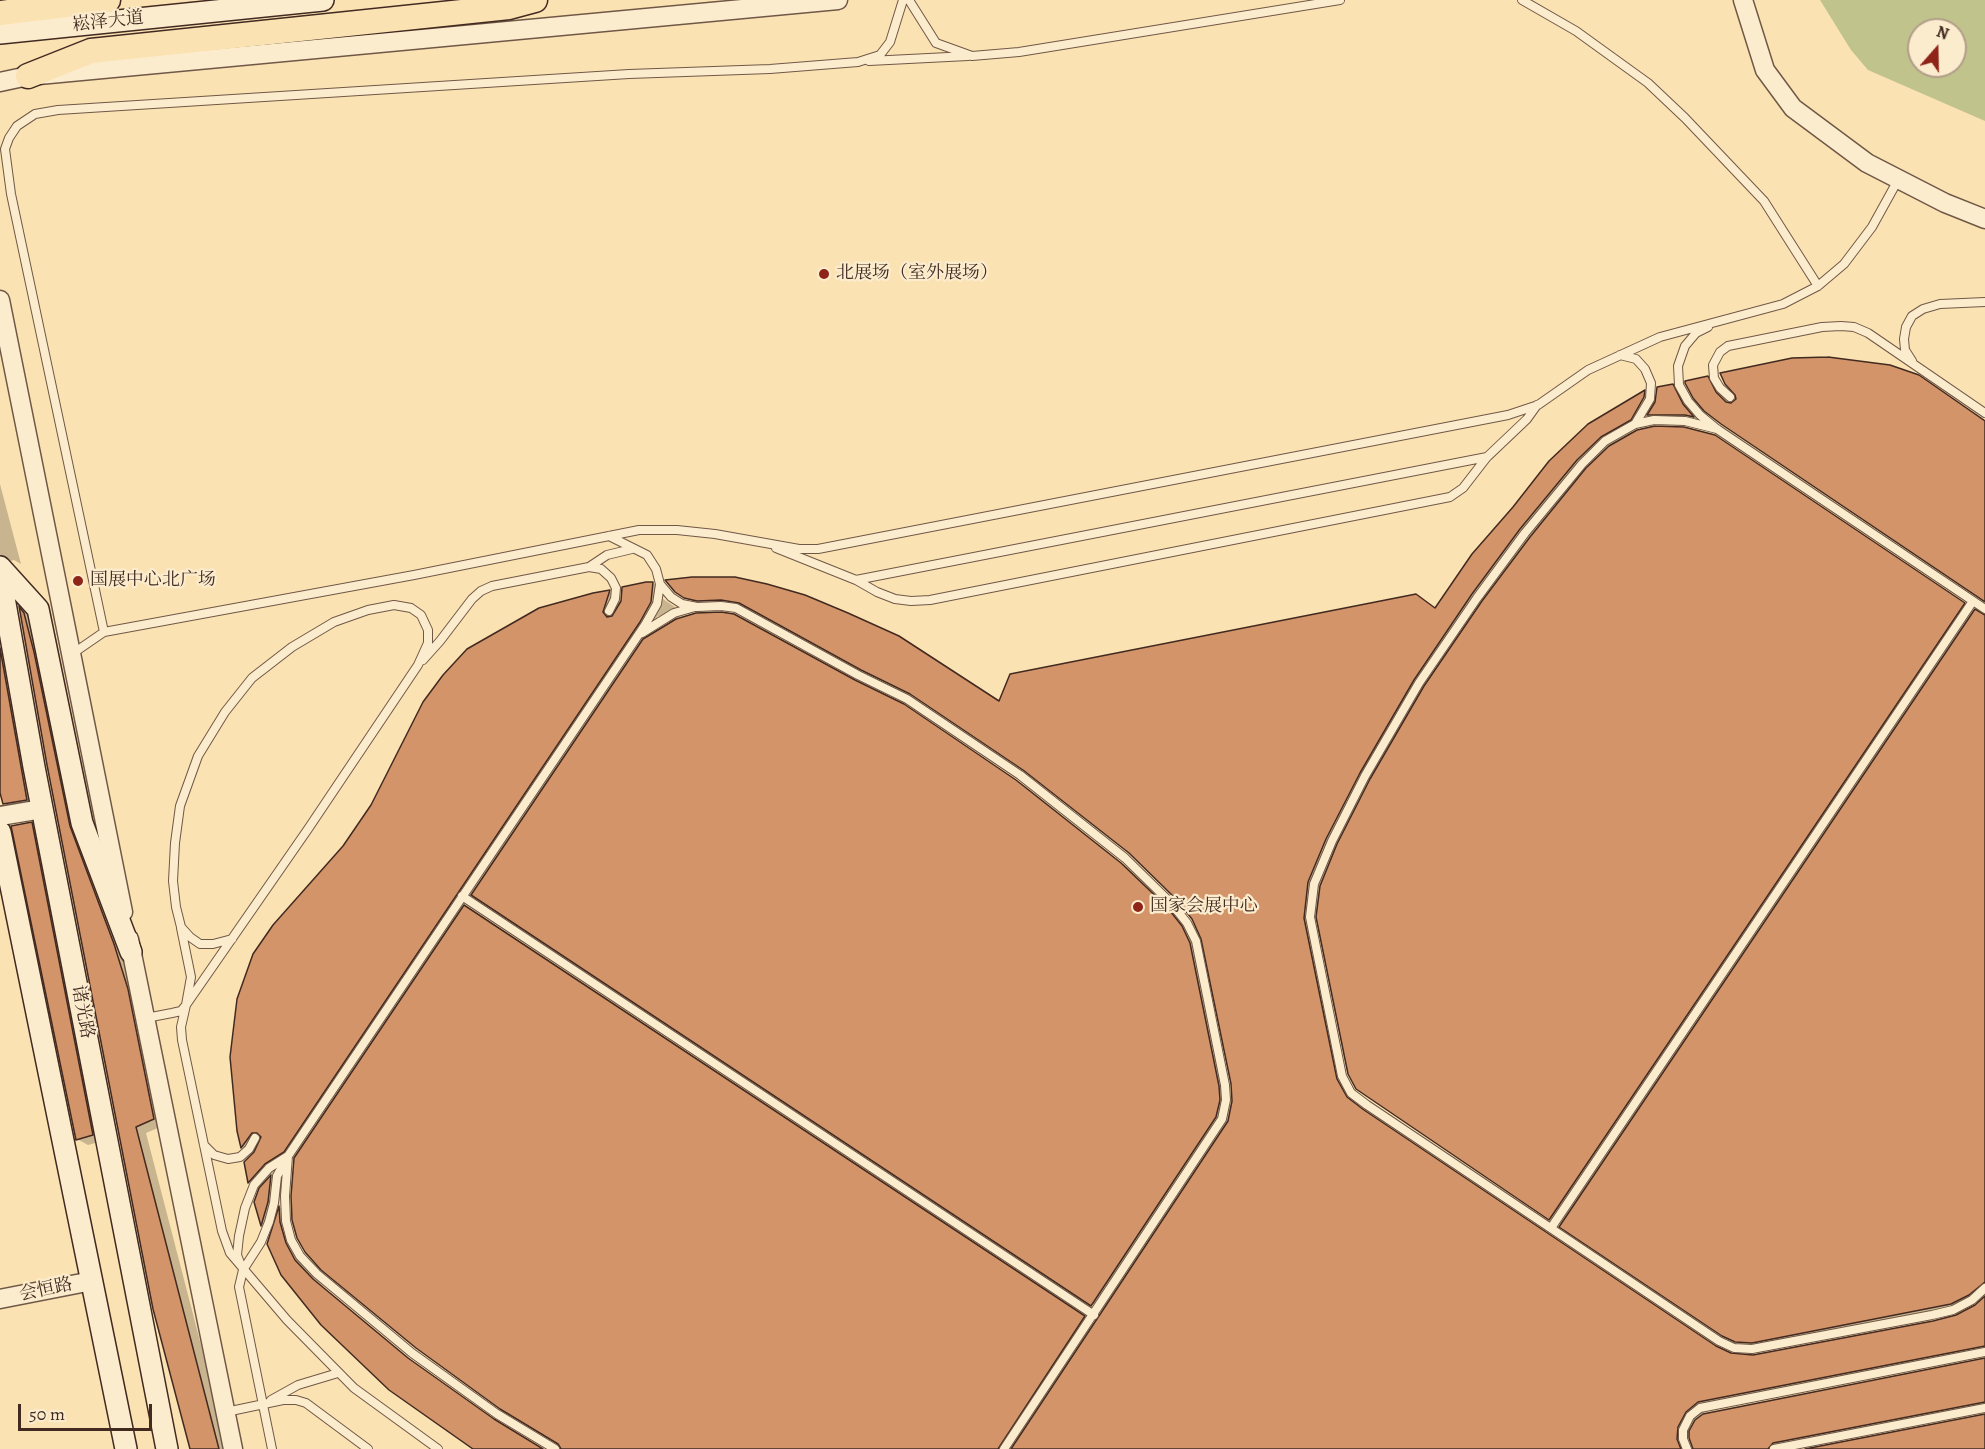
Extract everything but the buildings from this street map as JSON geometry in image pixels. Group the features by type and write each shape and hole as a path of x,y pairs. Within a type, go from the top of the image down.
{"highway":[{"path":"0,13 108,0"},
{"path":"28,76 91,51 509,7 535,0"}],"main road":[{"name":"崧泽大道","path":"0,33 323,0"},
{"path":"0,567 38,609 82,824 131,952"},
{"name":"诸光路","path":"0,575 42,808 167,1449"},
{"path":"0,832 126,1449"}],"street":[{"path":"0,82 28,76 838,0"},
{"path":"1743,0 1765,70 1793,108 1867,163 1945,203 1985,219"},
{"path":"0,300 233,1449"},
{"path":"0,816 42,808"},
{"name":"会恒路","path":"0,1299 92,1281"}],"lane":[{"path":"858,62 880,55 890,42 903,0"},
{"path":"909,0 936,43 972,56"},
{"path":"104,632 11,194 5,149 17,126 35,114 58,110 629,74 770,69 1019,52 1340,0"},
{"path":"1522,0 1576,31 1648,83 1764,201 1818,286"},
{"path":"71,655 104,632 639,530 677,530 799,549 818,549 1508,415 1538,405 1588,370 1660,337 1783,304 1818,286 1844,264 1872,227 1898,180"},
{"path":"1914,365 1905,350 1904,339 1906,327 1912,316 1923,309 1940,304 1985,302"},
{"path":"1719,321 1696,333 1685,346 1678,366 1679,385 1688,401 1717,429 1985,609"},
{"path":"1730,398 1714,378 1713,365 1720,351 1728,346 1822,327 1854,327 1868,333 1985,413"},
{"path":"1620,355 1636,359 1645,369 1651,384 1650,399 1645,411 1635,424"},
{"path":"755,541 802,557 895,599 930,600 1450,497 1462,488 1487,457 1527,419 1538,405"},
{"path":"1717,429 1700,423 1668,419 1635,424 1605,441 1582,464 1525,533 1477,598 1419,683 1365,776 1332,841 1314,884 1310,917 1342,1076 1351,1093 1719,1341 1734,1348 1752,1349 1953,1310 1972,1300 1985,1288"},
{"path":"856,580 1487,457"},
{"path":"272,1449 239,1287 243,1270 261,1242 269,1222 277,1176 288,1156 657,604 660,584 656,569 647,555 609,536"},
{"path":"589,567 607,555 632,549"},
{"path":"146,1018 181,1011 186,1005 418,665 481,591 492,586 589,567 602,569 611,578 616,588 615,599 609,611"},
{"path":"660,584 671,597 682,604 697,607"},
{"path":"1551,1228 1973,601"},
{"path":"418,665 428,643 428,630 420,615 411,608 394,605 368,610 334,622 292,647 252,678 225,712 198,756 180,806 173,881 176,908 191,978 181,1027 182,1040 222,1231 230,1253 286,1320 338,1373 354,1388 438,1449"},
{"path":"631,645 643,631 674,613 697,607 736,608 858,675 907,699 1020,775 1125,858 1172,903 1187,923 1196,941 1225,1085 1226,1100 1222,1119 1004,1449"},
{"path":"462,896 1094,1315"},
{"path":"181,927 200,944 213,944 232,939"},
{"path":"203,1144 214,1155 228,1159 240,1157 249,1149 255,1138"},
{"path":"243,1270 237,1255 245,1208 254,1185 269,1168 288,1156"},
{"path":"288,1156 286,1221 291,1240 300,1256 316,1274 412,1353 497,1414 555,1449"},
{"path":"1687,1449 1683,1439 1683,1430 1690,1416 1700,1408 1985,1352"},
{"path":"262,1405 298,1385 338,1373"},
{"path":"226,1412 283,1400 306,1402 368,1449"},
{"path":"1774,1449 1985,1408"}],"green space":[{"path":"1820,0 1985,0 1985,121 1868,70 1851,50"}],"place":[{"name":"北展场（室外展场）","path":"824,274"},
{"name":"国展中心北广场","path":"78,581"},
{"name":"国家会展中心","path":"1138,907"}]}
